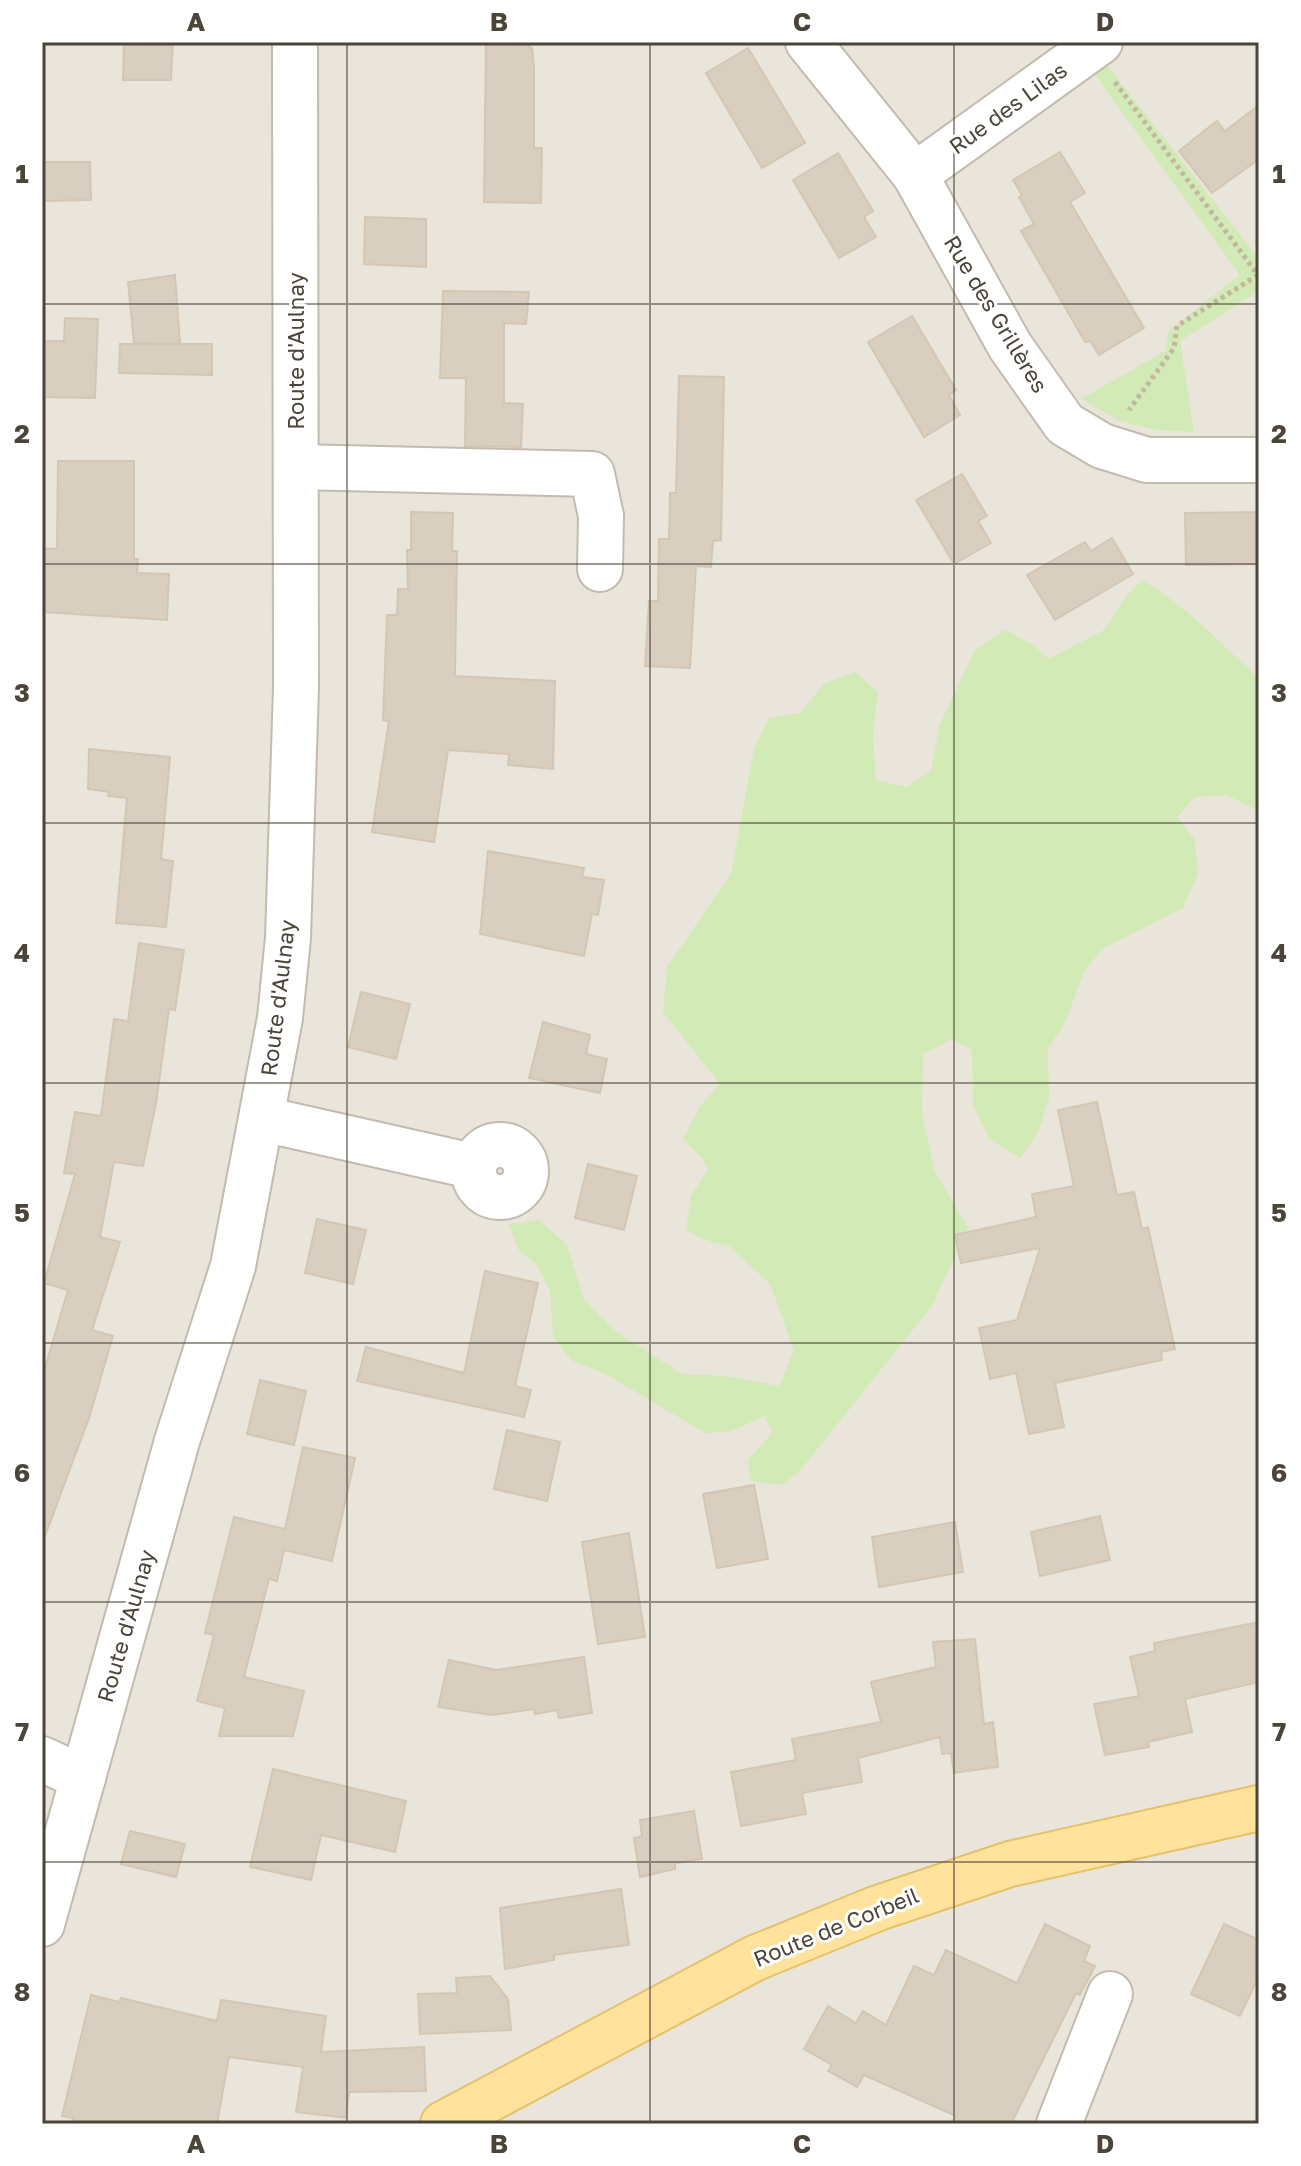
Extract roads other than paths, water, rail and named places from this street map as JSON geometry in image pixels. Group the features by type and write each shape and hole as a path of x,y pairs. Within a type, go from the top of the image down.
{"main road":[{"name":"Route de Corbeil","path":"443,2124 755,1958 878,1908 1010,1864 1259,1808"}],"street":[{"name":"Route d'Aulnay","path":"42,1924 177,1441 233,1266 280,1018 288,938 296,688 295,42"},
{"name":"Rue des Grillères","path":"808,42 915,175 1010,346 1065,424 1102,446 1147,460 1259,460"},
{"name":"Rue des Lilas","path":"915,175 1106,59"},
{"path":"296,467 592,474 601,516 600,569"},
{"path":"263,1119 472,1166"},
{"path":"42,1759 83,1778"},
{"path":"1059,2124 1110,1994"}]}
